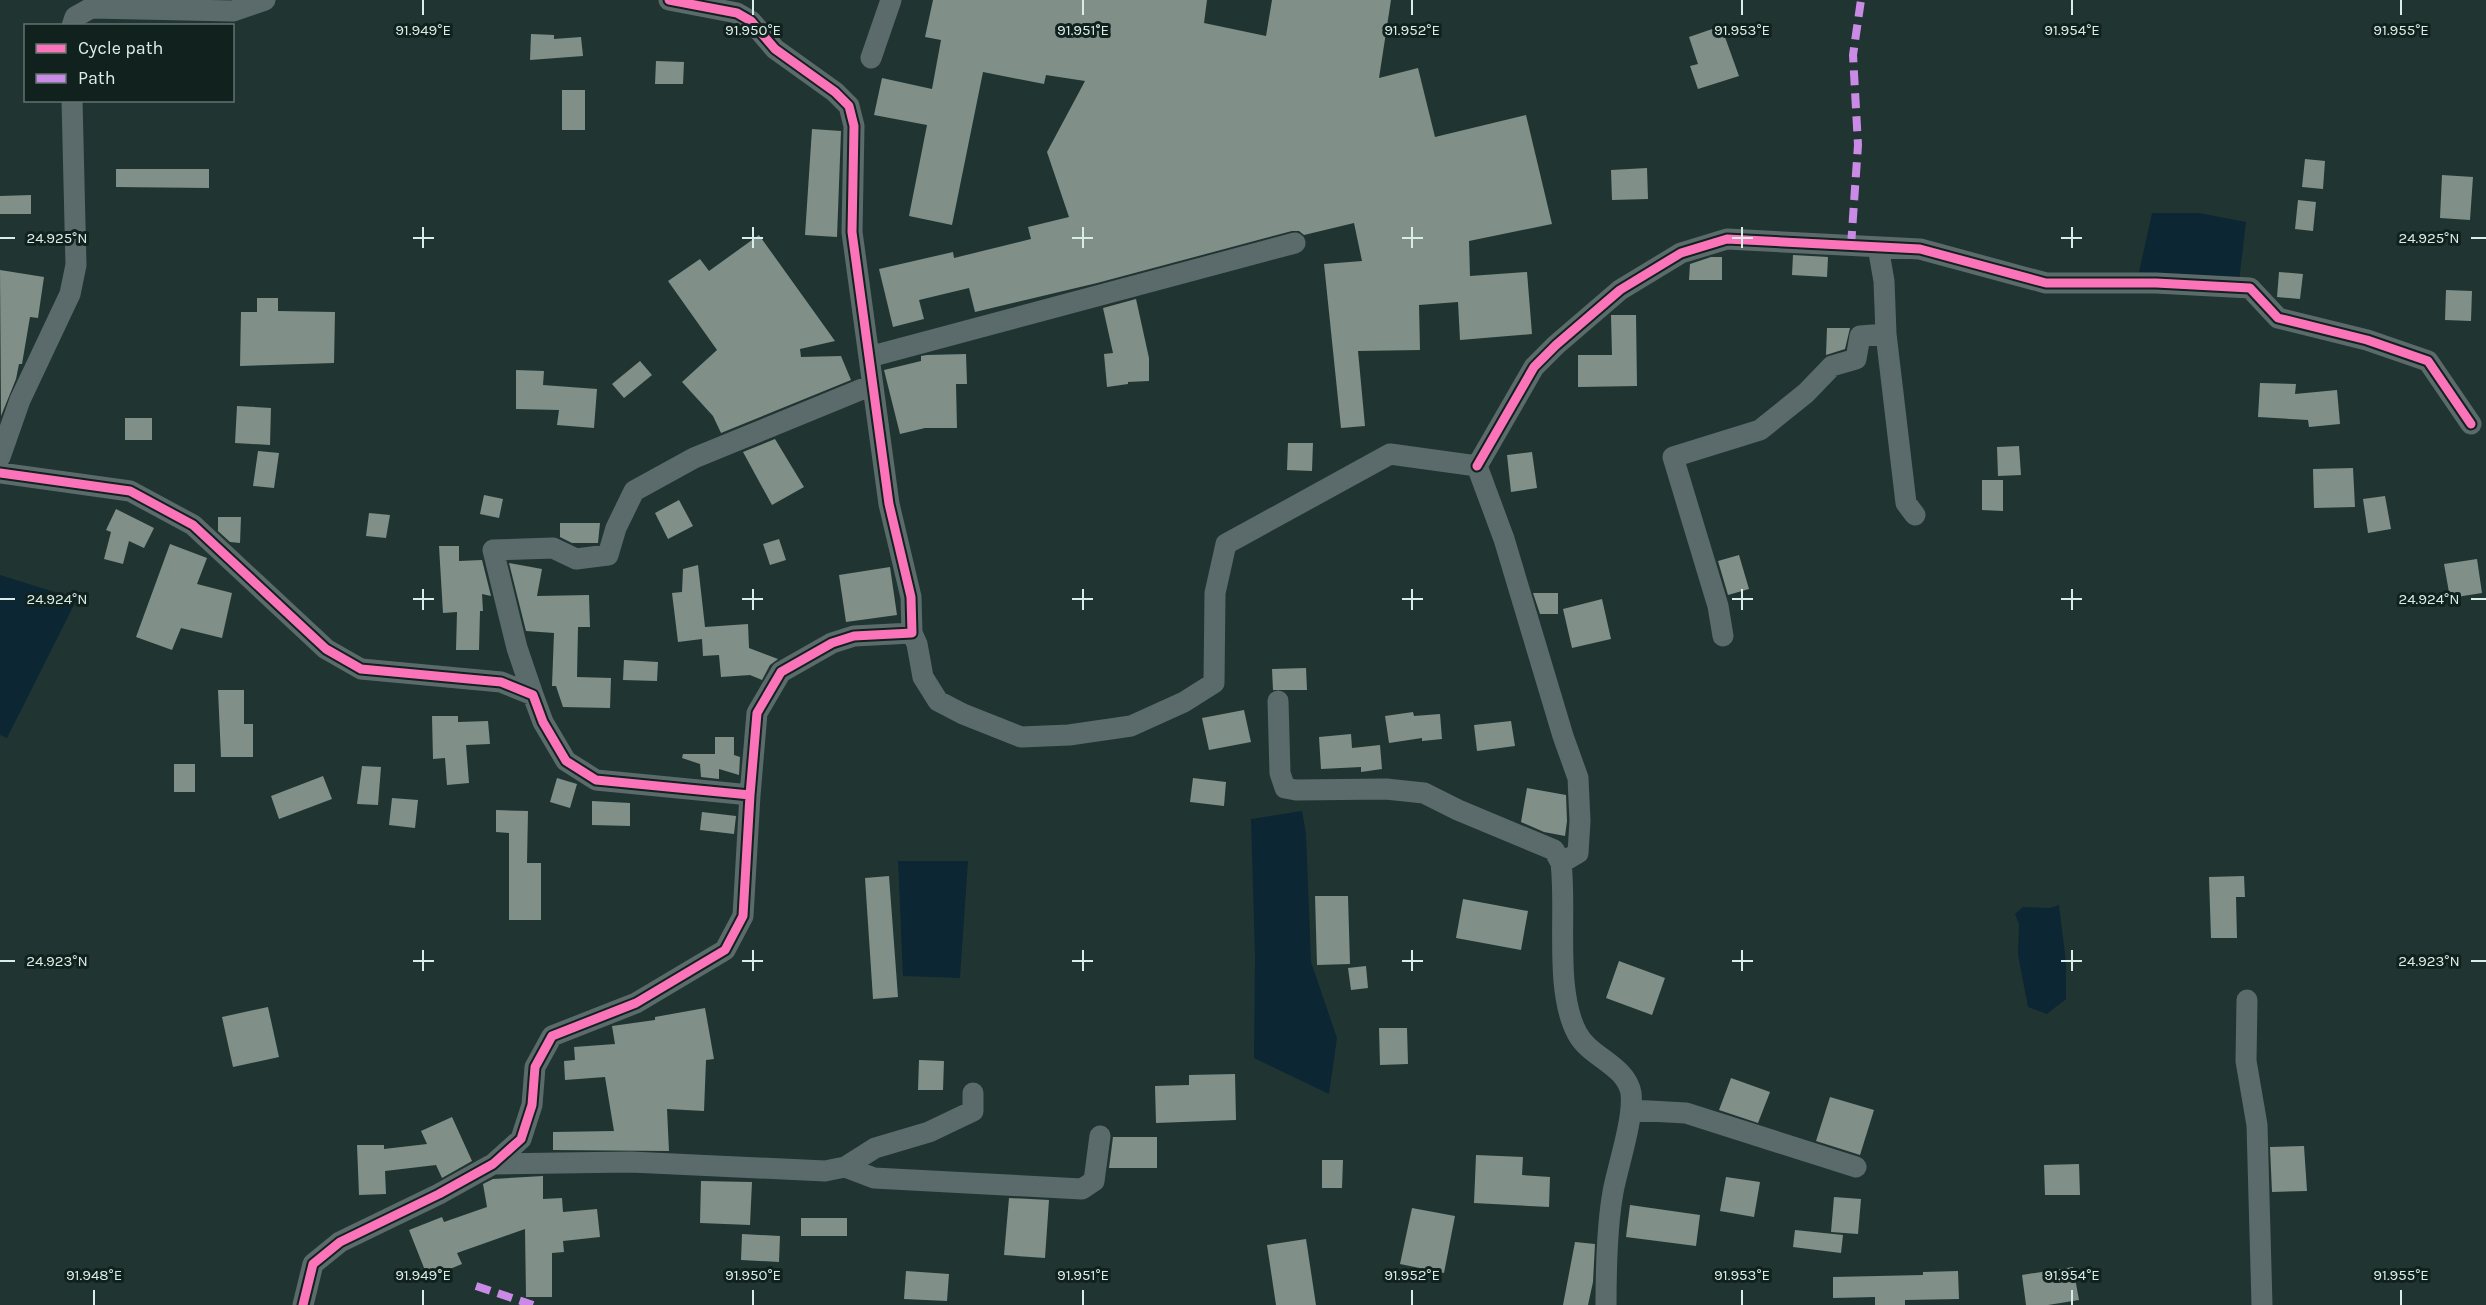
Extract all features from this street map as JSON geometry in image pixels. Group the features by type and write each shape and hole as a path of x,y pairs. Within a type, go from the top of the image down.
{"street":[{"path":"73,24 75,17 91,8 233,11 265,0"},
{"path":"669,0 737,13 751,21 775,49 835,92 849,106 854,126 852,232 889,504 911,597 912,633 917,644 923,677 938,701 990,726 1021,737 1069,735 1131,726 1184,702 1214,683 1215,593 1226,544 1390,454 1477,466"},
{"path":"871,58 891,0"},
{"path":"0,457 20,400 70,294 76,265 72,102"},
{"path":"1561,863 1578,853 1580,821 1578,778 1563,736 1504,540 1477,466 1534,367 1620,290 1681,253 1727,239 1920,249 2046,283 2156,283 2250,288 2278,318 2367,340 2428,361 2471,424"},
{"path":"869,357 1295,243"},
{"path":"1878,247 1884,281 1886,334 1906,503 1915,515"},
{"path":"1723,636 1718,606 1673,457 1760,430 1806,393 1832,366 1856,359 1860,336 1886,334"},
{"path":"750,795 596,780 566,761 543,722 533,695 517,648 493,550 554,548 576,559 608,555 616,528 634,491 694,458 872,385"},
{"path":"0,473 130,491 183,519 193,525 326,649 361,669 501,682 533,695"},
{"path":"303,1305 313,1264 340,1242 439,1194 493,1164 521,1139 532,1105 535,1067 552,1036 636,1003 725,950 743,915 757,713 781,672 832,642 854,636 912,633"},
{"path":"1278,701 1280,773 1285,788 1296,790 1386,789 1424,793 1458,810 1554,850 1561,863 1564,887 1562,936 1568,1010 1578,1036 1624,1076 1631,1092 1631,1110 1613,1194 1606,1305"},
{"path":"2247,1000 2246,1061 2257,1125 2262,1305"},
{"path":"493,1164 631,1162 825,1171 845,1167 875,1148 929,1132 965,1116 973,1111 973,1093"},
{"path":"1631,1110 1686,1113 1856,1167"},
{"path":"845,1167 874,1178 1082,1189 1094,1181 1100,1136"}],"water":[{"path":"2152,213 2199,213 2246,222 2239,282 2139,272"},
{"path":"0,575 77,599 7,738 0,735"},
{"path":"1302,811 1306,833 1311,962 1337,1038 1329,1094 1254,1058 1255,958 1251,819"},
{"path":"898,861 968,861 960,978 903,976"},
{"path":"2059,905 2066,962 2066,999 2047,1014 2028,1007 2018,955 2019,924 2015,914 2023,907 2050,908"}],"building":[{"path":"933,0 1207,0 1204,23 1266,36 1272,0 1391,0 1379,78 1418,68 1435,137 1526,115 1552,224 1469,241 1470,276 1527,272 1532,334 1460,340 1458,302 1419,305 1420,350 1358,351 1365,426 1341,428 1324,264 1362,261 1354,223 1304,235 1299,231 1292,231 1097,283 975,312 969,288 919,300 924,319 893,327 879,269 953,252 954,258 1031,239 1028,227 1069,217 1047,152 1085,81 1046,75 1044,84 983,72 952,225 909,216 927,125 874,115 882,78 932,89 941,40 925,37"},
{"path":"1721,26 1739,76 1698,89 1690,66 1698,64 1689,37"},
{"path":"531,34 554,35 554,39 581,37 583,56 530,60"},
{"path":"656,61 684,62 683,84 655,84"},
{"path":"562,90 585,90 585,130 562,130"},
{"path":"812,129 841,131 837,237 805,235"},
{"path":"2305,159 2325,161 2323,189 2302,187"},
{"path":"1647,168 1648,199 1612,200 1611,170"},
{"path":"116,169 209,169 209,188 116,187"},
{"path":"2442,175 2473,177 2470,220 2440,218"},
{"path":"31,195 31,214 0,214 0,196"},
{"path":"2298,200 2316,202 2313,231 2295,229"},
{"path":"759,235 835,341 800,349 801,357 841,356 851,380 721,433 713,416 682,382 717,350 668,281 700,259 709,271"},
{"path":"1793,255 1828,257 1827,277 1792,275"},
{"path":"1711,257 1722,257 1722,280 1689,280 1690,264"},
{"path":"0,270 44,277 38,318 30,317 22,364 19,364 16,379 1,416"},
{"path":"2279,272 2303,274 2300,299 2277,297"},
{"path":"2446,290 2472,291 2471,321 2445,320"},
{"path":"257,298 278,298 278,311 335,312 334,363 240,366 241,312 257,312"},
{"path":"1136,299 1149,358 1149,381 1128,382 1128,384 1107,387 1104,354 1113,353 1103,308"},
{"path":"1611,315 1636,315 1637,386 1578,387 1578,355 1612,355"},
{"path":"1827,328 1850,328 1845,349 1826,355"},
{"path":"966,354 967,384 956,384 957,428 925,428 900,434 884,370 921,361 921,356"},
{"path":"640,361 652,375 624,398 612,384"},
{"path":"516,370 544,371 543,385 597,389 594,428 557,425 559,410 516,409"},
{"path":"2260,383 2296,384 2295,394 2337,390 2340,424 2309,427 2308,420 2258,417"},
{"path":"237,406 271,408 270,445 235,443"},
{"path":"125,418 152,418 152,440 125,440"},
{"path":"775,439 804,487 772,505 743,452"},
{"path":"1288,443 1313,443 1312,471 1287,470"},
{"path":"2019,446 2021,475 1998,476 1997,447"},
{"path":"258,451 279,453 274,488 253,486"},
{"path":"1532,452 1537,488 1511,492 1507,455"},
{"path":"2353,468 2355,507 2314,508 2313,469"},
{"path":"1982,480 2003,480 2003,511 1982,510"},
{"path":"484,495 503,499 499,518 480,514"},
{"path":"2385,496 2391,529 2368,533 2363,499"},
{"path":"679,500 693,526 668,539 655,513"},
{"path":"116,509 154,528 144,548 129,541 123,564 104,559 111,532 106,530"},
{"path":"369,513 390,515 386,538 366,536"},
{"path":"218,517 241,517 240,543 230,542 218,531"},
{"path":"560,523 600,523 598,543 572,543 560,537"},
{"path":"779,539 786,560 770,565 763,544"},
{"path":"170,544 207,558 197,584 232,593 222,638 181,628 172,650 136,637"},
{"path":"439,546 459,546 459,561 482,560 491,596 482,594 483,611 480,611 479,650 456,650 457,612 443,613"},
{"path":"1739,555 1749,589 1728,595 1718,561"},
{"path":"2477,559 2482,593 2450,598 2444,564"},
{"path":"509,563 542,569 537,596 589,595 590,627 578,627 577,677 611,678 610,708 563,707 556,686 552,686 554,633 526,631"},
{"path":"698,565 705,627 748,624 749,648 778,659 770,665 762,680 750,675 721,677 719,655 703,656 702,639 678,642 672,593 682,592 683,569"},
{"path":"890,567 897,615 846,622 839,575"},
{"path":"1533,593 1558,593 1558,614 1540,614"},
{"path":"1602,599 1611,639 1572,648 1563,609"},
{"path":"624,660 658,662 657,681 623,680"},
{"path":"1306,668 1307,690 1273,690 1272,669"},
{"path":"218,690 244,690 244,724 253,724 253,757 221,757"},
{"path":"1244,710 1251,742 1209,750 1202,718"},
{"path":"1413,712 1414,716 1440,714 1442,739 1422,741 1422,738 1389,743 1385,716"},
{"path":"432,716 458,716 458,722 488,721 490,744 466,745 469,783 447,785 445,758 433,759"},
{"path":"1511,721 1515,746 1477,751 1474,725"},
{"path":"1351,734 1352,748 1380,745 1382,769 1361,772 1361,767 1321,769 1319,737"},
{"path":"715,737 734,737 734,755 740,757 739,775 719,769 719,779 701,777 700,764 682,758 683,754 715,754"},
{"path":"174,764 195,764 195,792 174,792"},
{"path":"362,766 381,767 378,805 357,804"},
{"path":"323,776 332,799 279,819 271,796"},
{"path":"557,778 577,784 570,808 550,802"},
{"path":"1193,778 1226,782 1224,806 1190,802"},
{"path":"1527,788 1566,795 1565,836 1544,832 1521,822"},
{"path":"392,798 418,800 415,828 389,825"},
{"path":"592,801 630,803 630,826 592,825"},
{"path":"496,810 528,811 527,863 541,863 541,920 509,920 509,833 496,832"},
{"path":"702,812 736,816 734,834 700,830"},
{"path":"889,876 898,997 873,999 865,878"},
{"path":"2244,876 2245,897 2236,897 2237,938 2211,938 2209,877"},
{"path":"1315,896 1348,896 1350,964 1317,965"},
{"path":"1463,899 1528,911 1521,950 1456,938"},
{"path":"1619,961 1665,978 1652,1015 1606,998"},
{"path":"1366,966 1368,988 1351,990 1348,968"},
{"path":"268,1007 279,1057 233,1067 222,1017"},
{"path":"705,1008 714,1059 706,1060 704,1111 667,1109 669,1151 553,1150 553,1132 614,1131 605,1077 565,1080 564,1061 575,1060 574,1047 615,1044 612,1026 655,1020 655,1017"},
{"path":"1379,1028 1407,1028 1408,1064 1380,1065"},
{"path":"919,1060 944,1061 943,1090 918,1090"},
{"path":"1235,1074 1236,1120 1156,1123 1155,1086 1189,1085 1189,1075"},
{"path":"1731,1078 1770,1092 1758,1123 1719,1110"},
{"path":"1830,1097 1874,1110 1860,1155 1816,1141"},
{"path":"452,1117 472,1161 442,1178 436,1165 385,1171 386,1194 359,1195 357,1145 384,1145 384,1149 427,1144 421,1131"},
{"path":"1113,1137 1157,1137 1157,1168 1109,1168"},
{"path":"2304,1146 2307,1191 2272,1192 2270,1147"},
{"path":"1476,1155 1523,1157 1522,1175 1550,1177 1549,1207 1474,1203"},
{"path":"1322,1160 1343,1160 1342,1188 1322,1188"},
{"path":"2079,1164 2080,1195 2045,1195 2044,1165"},
{"path":"543,1176 543,1199 562,1198 563,1212 597,1209 600,1237 563,1241 564,1252 552,1253 552,1297 526,1297 525,1229 457,1253 462,1264 428,1278 409,1230 442,1217 444,1222 487,1207 483,1184 493,1179"},
{"path":"1726,1177 1760,1182 1754,1217 1720,1211"},
{"path":"701,1181 752,1182 750,1225 700,1223"},
{"path":"1834,1197 1861,1199 1858,1234 1831,1232"},
{"path":"1009,1198 1049,1200 1045,1258 1004,1255"},
{"path":"1630,1205 1700,1215 1696,1246 1626,1237"},
{"path":"1412,1208 1455,1216 1444,1273 1400,1264"},
{"path":"801,1218 847,1218 847,1236 801,1236"},
{"path":"1795,1230 1843,1235 1841,1253 1793,1247"},
{"path":"742,1234 780,1236 779,1262 741,1260"},
{"path":"1306,1239 1316,1305 1276,1305 1267,1245"},
{"path":"1575,1242 1595,1244 1593,1282 1588,1305 1563,1305"},
{"path":"2073,1267 2079,1300 2048,1305 2026,1305 2022,1275"},
{"path":"906,1271 949,1274 947,1301 904,1299"},
{"path":"1958,1271 1959,1299 1905,1300 1905,1305 1875,1305 1875,1297 1833,1298 1833,1277 1923,1275 1923,1272"}],"marked path":[{"path":"1851,246 1858,145 1853,55 1861,0"},
{"path":"476,1286 533,1305"}],"cycle path":[{"path":"669,0 737,13 751,21 775,49 835,92 849,106 854,126 852,232 889,504 911,597 912,633 854,636 832,643 781,672 757,713 750,795"},
{"path":"1477,466 1534,367 1556,345 1620,290 1681,253 1727,239 1920,249 2046,283 2156,283 2250,288 2278,318 2367,340 2428,361 2471,424"},
{"path":"0,473 130,491 193,525 326,649 361,669 501,682 533,695 543,722 566,761 596,780 750,795 743,916 725,950 636,1003 552,1036 535,1067 532,1105 521,1139 493,1164 439,1194 340,1242 313,1264 303,1305"}]}
